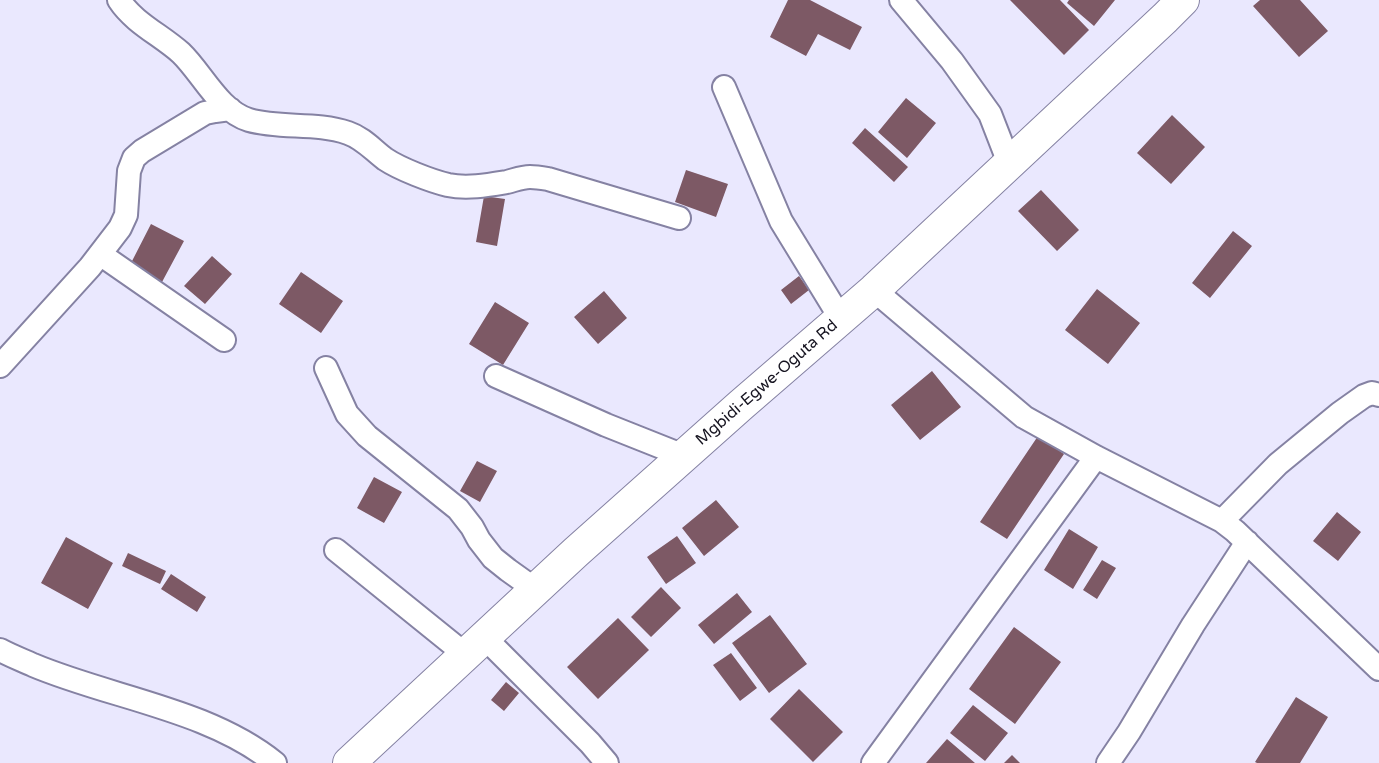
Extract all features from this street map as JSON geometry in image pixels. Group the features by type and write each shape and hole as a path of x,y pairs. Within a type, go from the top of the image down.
{"street":[{"path":"119,0 134,17 182,54 217,97 230,109 247,119 271,124 316,126 348,132 401,168 450,185 469,187 488,185 528,176 548,179 679,218"},
{"path":"901,0 952,61 990,114 1009,164"},
{"name":"Mgbidi-Egwe-Oguta Rd","path":"349,763 576,552 874,290 1183,0"},
{"path":"724,87 781,221 841,319"},
{"path":"0,366 90,267 120,228 126,215 129,171 134,158 205,113 230,109"},
{"path":"100,254 224,340"},
{"path":"874,290 1024,417 1096,458 1222,521 1247,542 1379,669"},
{"path":"326,368 347,414 367,436 458,508 493,558 536,590"},
{"path":"496,376 606,425 684,456"},
{"path":"1222,521 1278,464 1316,433 1364,396 1372,393 1379,395"},
{"path":"873,763 1096,458"},
{"path":"1108,763 1247,542"},
{"path":"336,550 475,647 590,743 607,763"},
{"path":"0,650 61,676 196,719 233,737 275,763"}],"building":[{"path":"788,0 810,0 862,27 850,50 818,34 806,56 770,37"},
{"path":"1010,0 1060,0 1089,30 1064,55"},
{"path":"1069,0 1115,0 1094,26 1067,3"},
{"path":"1260,0 1300,0 1328,31 1299,57 1253,6"},
{"path":"906,98 936,123 907,158 878,132"},
{"path":"1172,115 1205,147 1171,184 1137,153"},
{"path":"865,128 908,167 894,182 852,143"},
{"path":"686,170 728,184 716,217 675,202"},
{"path":"1041,190 1079,230 1057,251 1018,211"},
{"path":"484,196 505,199 497,246 476,242"},
{"path":"151,224 184,241 162,282 130,265"},
{"path":"1233,231 1252,246 1210,298 1192,283"},
{"path":"212,256 232,274 205,304 184,286"},
{"path":"301,272 343,301 321,333 279,304"},
{"path":"799,276 809,290 791,304 781,290"},
{"path":"1097,289 1140,323 1108,364 1065,330"},
{"path":"604,291 627,318 598,344 574,317"},
{"path":"495,302 529,323 503,365 469,344"},
{"path":"932,371 961,407 920,440 891,405"},
{"path":"1038,436 1064,454 1007,539 980,522"},
{"path":"477,461 497,471 480,502 460,491"},
{"path":"374,477 402,492 384,523 357,508"},
{"path":"716,500 739,527 704,556 682,528"},
{"path":"1337,512 1361,532 1338,561 1313,541"},
{"path":"1069,529 1098,547 1073,589 1044,570"},
{"path":"677,536 696,563 666,584 647,557"},
{"path":"66,537 113,563 88,609 41,583"},
{"path":"128,553 166,571 160,584 122,566"},
{"path":"1102,560 1116,568 1097,599 1083,590"},
{"path":"171,574 206,597 197,612 161,589"},
{"path":"661,587 681,608 651,637 631,617"},
{"path":"737,593 752,612 714,644 698,625"},
{"path":"770,615 807,664 769,693 732,643"},
{"path":"618,618 649,650 598,699 567,667"},
{"path":"1014,627 1061,662 1015,724 969,689"},
{"path":"731,653 757,688 740,701 713,665"},
{"path":"506,682 519,693 504,711 491,700"},
{"path":"799,689 843,732 813,762 770,719"},
{"path":"1296,697 1328,717 1300,763 1255,762"},
{"path":"973,705 1008,733 985,761 950,733"},
{"path":"947,739 975,763 926,763"},
{"path":"1012,755 1020,763 1004,763"}]}
